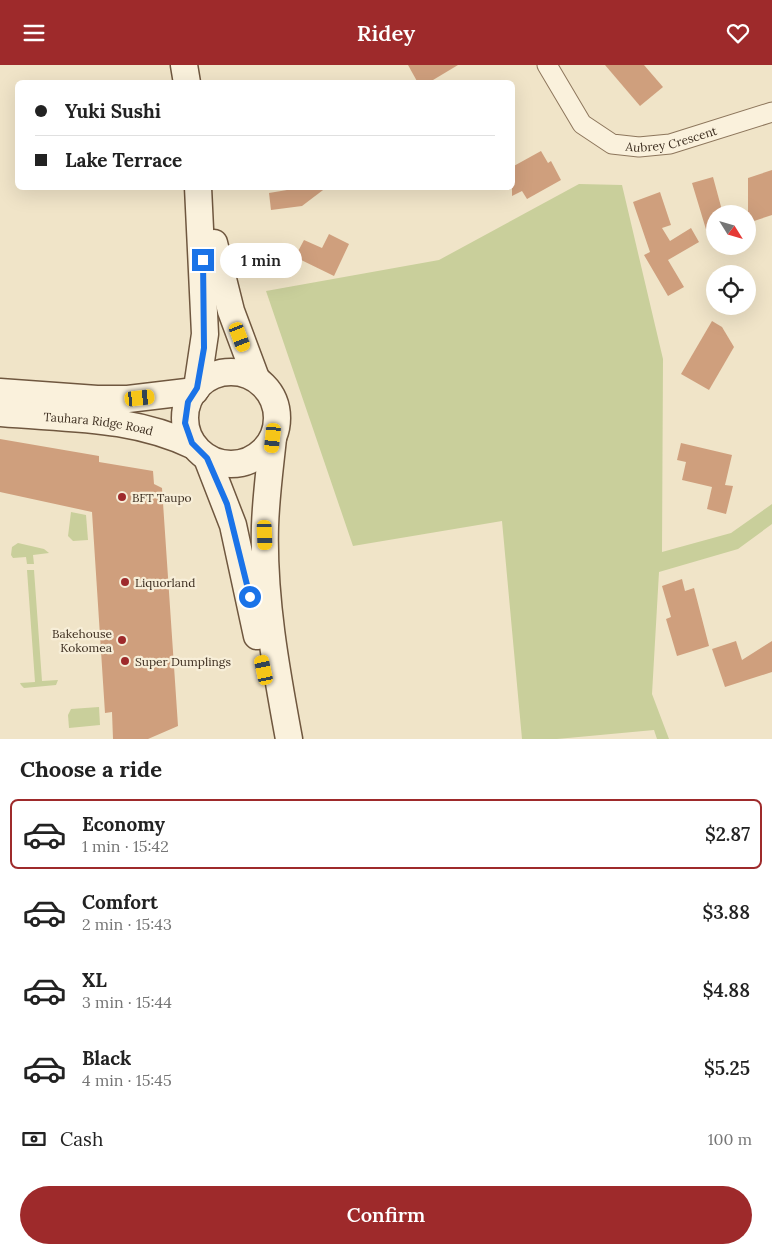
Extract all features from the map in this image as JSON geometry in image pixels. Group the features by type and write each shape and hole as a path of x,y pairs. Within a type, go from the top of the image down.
{"main road":[{"path":"184,65 186,80"},
{"path":"198,190 205,334 196,389 188,402 185,417 186,430 201,452 227,504 281,739"},
{"path":"204,190 217,259 231,311 256,379 272,396 277,409 278,423 273,438 265,527 267,576 276,668 289,739"},
{"path":"196,389 220,373 242,373 256,379"},
{"name":"Tauhara Ridge Road","path":"0,392 98,399 128,399 196,389"},
{"name":"Tauhara Ridge Road","path":"0,413 136,425 165,433 201,452"},
{"path":"201,452 220,463 240,464 261,454 273,438"}],"street":[{"name":"Aubrey Crescent","path":"547,65 582,124 612,143 639,147 670,144 772,112"}],"green space":[{"path":"579,184 622,185 663,359 662,552 731,533 772,504 772,524 738,549 659,572 652,694 669,739 657,739 654,730 557,739 522,739 502,521 353,546 266,291 439,260"},
{"path":"71,512 86,515 88,540 73,541 68,536"},
{"path":"18,543 44,549 49,553 33,555 34,564 27,564 26,557 13,558 11,555 12,547"},
{"path":"27,570 34,570 42,681 58,680 56,685 24,688 20,683 35,682"},
{"path":"99,707 100,725 69,728 68,715 71,709"}],"building":[{"path":"408,65 458,65 433,80 416,80"},
{"path":"605,65 644,65 663,87 640,106"},
{"path":"541,151 548,163 551,161 561,180 527,199 522,191 512,196 512,190 515,190 515,165"},
{"path":"772,170 772,215 756,220 756,205 748,205 748,178"},
{"path":"713,177 721,205 706,205 706,229 692,183"},
{"path":"287,190 323,190 302,206 271,210 269,193"},
{"path":"660,192 671,225 662,228 670,241 691,228 699,242 668,260 684,287 668,296 644,255 650,252 633,202"},
{"path":"329,234 349,244 334,276 295,257 304,240 322,248"},
{"path":"712,321 722,327 734,347 709,390 681,374"},
{"path":"0,439 99,456 99,462 153,471 154,484 162,488 178,726 148,739 113,739 112,712 105,713 92,512 0,492"},
{"path":"681,443 732,455 725,485 733,486 726,514 707,509 712,487 682,480 686,462 677,460"},
{"path":"682,579 685,591 694,588 709,646 677,656 666,619 671,617 662,586"},
{"path":"736,641 742,660 772,641 772,672 725,687 712,649"}],"place":[{"name":"BFT Taupo","path":"122,497"},
{"name":"Liquorland","path":"125,582"},
{"name":"Bakehouse Kokomea","path":"122,640"},
{"name":"Super Dumplings","path":"125,661"}],"route":[{"path":"203,260 205,334 202,367 197,388 188,402 185,423 192,443 207,458 227,504 250,597"}]}
